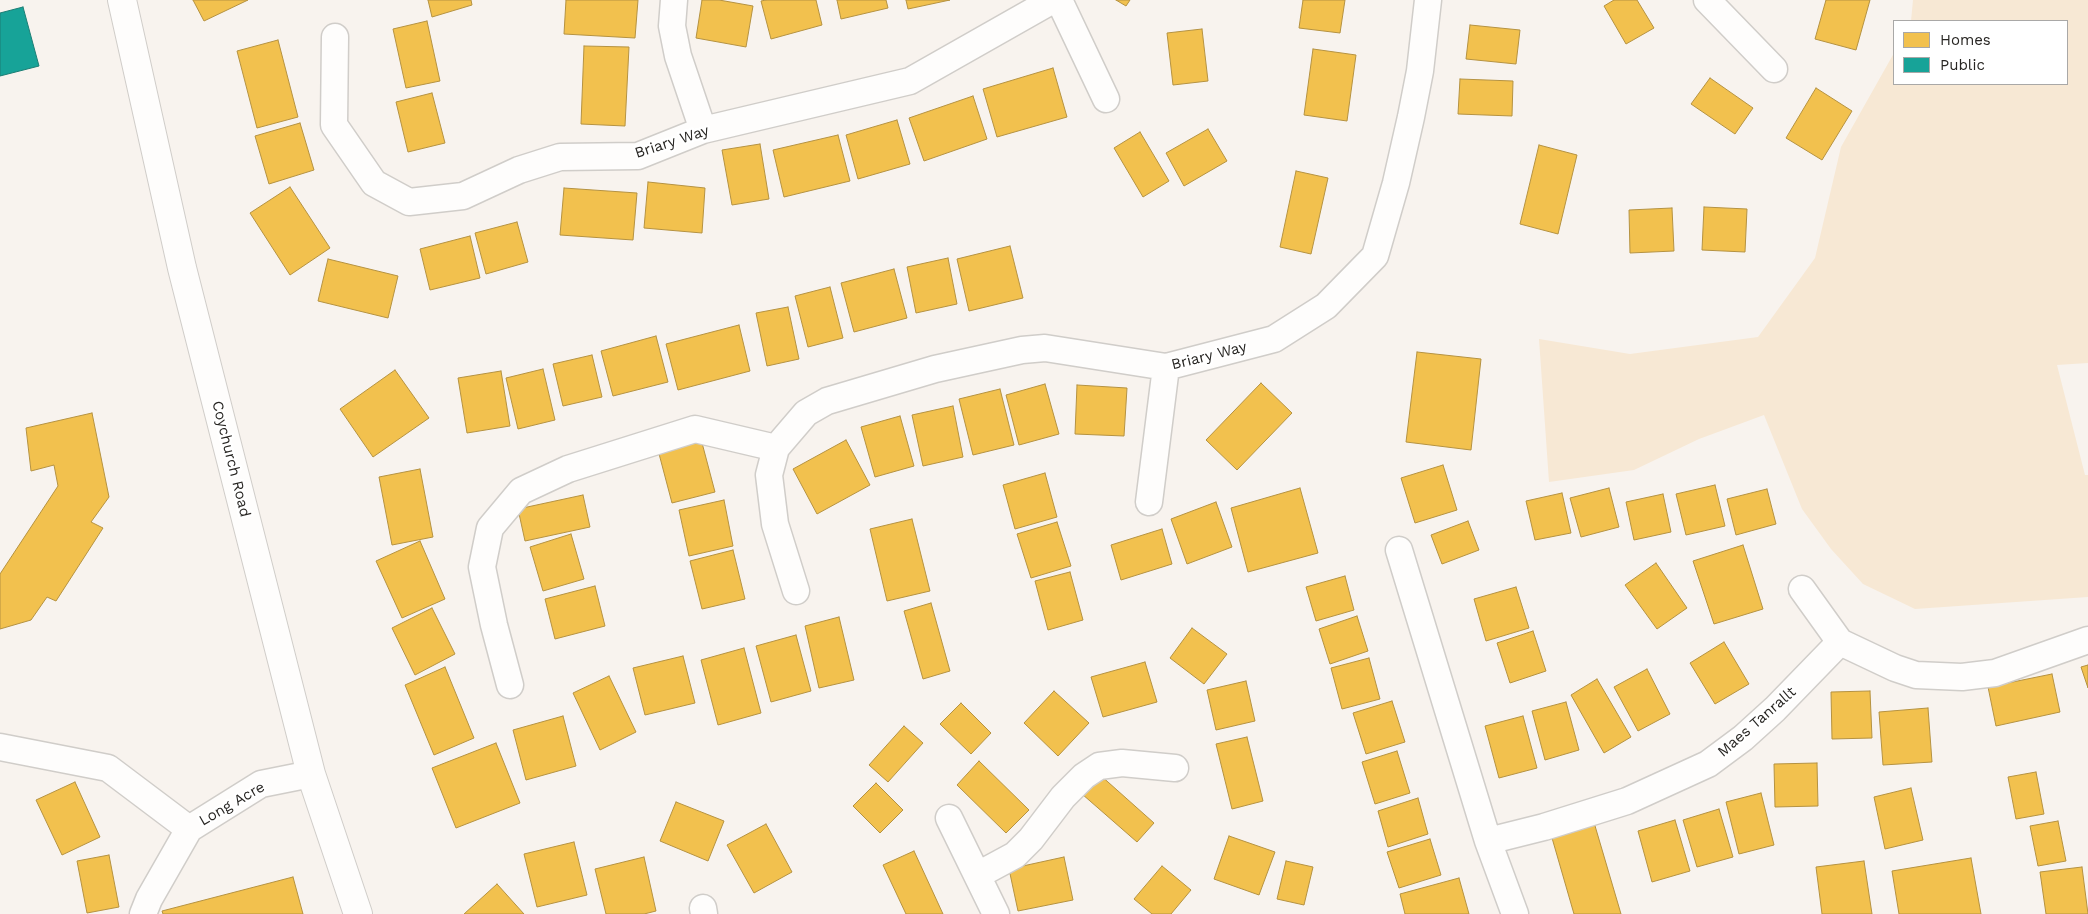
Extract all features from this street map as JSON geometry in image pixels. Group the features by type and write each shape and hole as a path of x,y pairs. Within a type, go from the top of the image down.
{"main road":[{"name":"Coychurch Road","path":"122,0 182,268 311,774 358,914"}],"street":[{"path":"674,0 672,26 678,56 703,130"},
{"name":"Briary Way","path":"335,37 334,125 374,183 409,202 463,196 518,170 560,157 638,156 703,130 910,81 1054,0"},
{"path":"1059,0 1106,99"},
{"name":"Briary Way","path":"776,448 806,412 827,401 934,369 1003,354 1046,348 1166,367 1274,340 1326,306 1375,256 1396,183 1411,117 1420,71 1428,0"},
{"path":"1707,0 1774,68"},
{"path":"1149,502 1166,367"},
{"path":"510,685 494,625 482,566 490,528 521,491 568,469 695,429 776,448 769,475 775,524 796,591"},
{"path":"1399,550 1488,841 1515,914"},
{"path":"1802,589 1840,642 1895,668 1916,675 1962,677 1995,673 2088,640"},
{"name":"Maes Tanrallt","path":"1488,841 1544,827 1626,801 1708,764 1743,738 1775,709 1840,642"},
{"path":"0,747 108,768 189,829"},
{"path":"978,875 1015,855 1031,839 1063,797 1084,776 1099,766 1122,764 1175,768"},
{"name":"Long Acre","path":"143,914 148,900 189,829 261,784 311,774"},
{"path":"949,818 996,914"}],"shaded area":[{"path":"1913,0 2088,0 2088,363 2057,365 2085,475 2088,475 2088,597 1915,609 1863,584 1831,549 1802,509 1764,415 1699,439 1634,470 1549,482 1539,339 1630,354 1758,337 1815,258 1841,147 1893,55 1893,85 2068,85 2068,20 1911,20"}],"building: Homes":[{"path":"193,0 248,0 204,21"},
{"path":"428,0 471,0 472,5 432,17"},
{"path":"566,0 638,0 635,38 564,34"},
{"path":"702,0 719,0 753,6 746,47 696,38"},
{"path":"816,0 822,25 771,39 761,1"},
{"path":"837,0 886,0 888,8 841,19"},
{"path":"906,0 950,0 908,9"},
{"path":"1116,0 1130,0 1126,6"},
{"path":"1303,0 1345,0 1340,33 1299,28"},
{"path":"1614,0 1637,0 1654,28 1626,44 1604,6"},
{"path":"1826,0 1870,0 1856,50 1815,39"},
{"path":"427,21 440,81 406,88 393,29"},
{"path":"1470,25 1520,30 1516,64 1466,59"},
{"path":"1202,29 1208,81 1173,85 1167,33"},
{"path":"278,40 298,117 257,128 237,51"},
{"path":"584,46 629,47 625,126 581,124"},
{"path":"1313,49 1356,55 1347,121 1304,115"},
{"path":"1053,68 1067,117 997,137 983,89"},
{"path":"1710,78 1753,108 1735,134 1691,104"},
{"path":"1460,79 1513,81 1512,116 1458,114"},
{"path":"1816,88 1852,111 1822,160 1786,138"},
{"path":"432,93 445,143 408,152 396,102"},
{"path":"973,96 987,139 924,161 909,118"},
{"path":"897,120 910,164 858,179 846,135"},
{"path":"300,123 314,170 269,184 255,136"},
{"path":"1208,129 1227,161 1184,186 1166,153"},
{"path":"1140,132 1169,181 1143,197 1114,148"},
{"path":"838,135 850,181 784,197 773,150"},
{"path":"760,144 769,199 732,205 722,150"},
{"path":"1539,145 1577,155 1558,234 1520,224"},
{"path":"1296,171 1328,178 1311,254 1280,247"},
{"path":"648,182 705,188 702,233 644,228"},
{"path":"290,187 330,248 290,275 250,213"},
{"path":"564,188 637,193 633,240 560,235"},
{"path":"1704,207 1747,209 1745,252 1702,250"},
{"path":"1672,208 1674,251 1630,253 1629,210"},
{"path":"517,222 528,262 486,274 475,233"},
{"path":"470,236 480,278 430,290 420,249"},
{"path":"1010,246 1023,298 969,311 957,259"},
{"path":"948,258 957,304 916,313 907,267"},
{"path":"328,259 398,276 388,318 318,301"},
{"path":"894,269 907,318 854,332 841,283"},
{"path":"830,287 843,338 808,347 795,296"},
{"path":"788,307 799,359 767,366 756,313"},
{"path":"739,325 750,371 678,390 666,344"},
{"path":"656,336 668,382 613,396 601,351"},
{"path":"1417,352 1481,359 1471,450 1406,442"},
{"path":"592,355 602,397 563,406 553,364"},
{"path":"543,369 555,420 518,429 506,378"},
{"path":"395,370 429,418 373,457 340,409"},
{"path":"501,371 510,426 467,433 458,378"},
{"path":"1261,383 1292,413 1237,470 1206,440"},
{"path":"1045,384 1059,434 1019,445 1006,395"},
{"path":"1077,385 1127,388 1124,436 1075,434"},
{"path":"1000,389 1014,445 973,455 959,399"},
{"path":"953,406 963,457 923,466 912,415"},
{"path":"92,413 109,497 91,522 103,528 56,601 47,597 31,620 0,629 0,574 58,486 54,465 31,471 26,428"},
{"path":"900,416 914,466 875,477 861,427"},
{"path":"701,439 715,492 672,503 658,450"},
{"path":"846,440 870,485 817,514 793,469"},
{"path":"1443,465 1457,510 1415,523 1401,478"},
{"path":"420,469 433,537 392,545 379,477"},
{"path":"1045,473 1057,517 1015,529 1003,485"},
{"path":"1715,485 1725,526 1686,535 1676,494"},
{"path":"1300,488 1318,553 1248,572 1231,508"},
{"path":"1609,488 1619,527 1581,537 1570,498"},
{"path":"1767,489 1776,524 1736,535 1727,499"},
{"path":"1562,493 1571,533 1535,540 1526,501"},
{"path":"1663,494 1671,532 1634,540 1626,502"},
{"path":"583,495 590,527 525,541 518,509"},
{"path":"724,500 733,546 689,556 679,510"},
{"path":"1216,502 1232,547 1187,564 1171,519"},
{"path":"912,519 930,591 887,601 870,529"},
{"path":"1468,521 1479,550 1442,564 1431,535"},
{"path":"1057,522 1071,566 1031,578 1017,534"},
{"path":"1162,529 1172,564 1121,580 1111,545"},
{"path":"571,534 584,579 543,591 530,547"},
{"path":"420,541 445,599 402,618 376,561"},
{"path":"1743,545 1763,609 1714,624 1693,561"},
{"path":"733,550 745,599 702,609 690,561"},
{"path":"1656,563 1687,608 1657,629 1625,585"},
{"path":"1070,572 1083,620 1048,630 1035,581"},
{"path":"1345,576 1354,610 1316,621 1306,587"},
{"path":"595,586 605,626 555,639 545,599"},
{"path":"1516,587 1529,628 1486,641 1474,599"},
{"path":"931,603 950,671 923,679 904,611"},
{"path":"432,608 455,654 415,675 392,628"},
{"path":"1357,616 1368,651 1330,664 1319,629"},
{"path":"839,617 854,680 819,688 805,626"},
{"path":"1192,628 1227,654 1204,684 1170,658"},
{"path":"1533,631 1546,671 1510,683 1497,643"},
{"path":"796,635 811,691 771,702 756,646"},
{"path":"1724,642 1749,684 1715,704 1690,663"},
{"path":"744,648 761,713 718,725 701,660"},
{"path":"683,656 695,703 645,715 633,668"},
{"path":"1369,658 1380,699 1342,709 1331,668"},
{"path":"1145,662 1157,702 1103,717 1091,677"},
{"path":"2088,665 2088,688 2081,667"},
{"path":"445,667 474,738 434,755 405,685"},
{"path":"1647,669 1670,714 1638,731 1614,687"},
{"path":"2052,674 2060,712 1996,726 1988,687"},
{"path":"609,676 636,732 600,750 573,693"},
{"path":"1597,679 1631,737 1604,753 1571,695"},
{"path":"1246,681 1255,721 1216,730 1207,690"},
{"path":"1054,691 1089,723 1058,756 1024,723"},
{"path":"1870,691 1872,738 1832,739 1831,692"},
{"path":"1392,701 1405,742 1366,754 1353,713"},
{"path":"1566,702 1579,750 1545,760 1532,711"},
{"path":"961,703 991,733 971,754 940,724"},
{"path":"1928,708 1932,762 1883,765 1879,712"},
{"path":"563,716 576,766 526,780 513,730"},
{"path":"1523,716 1537,768 1499,778 1485,726"},
{"path":"904,726 923,743 888,782 869,765"},
{"path":"1247,737 1263,801 1232,809 1216,744"},
{"path":"496,743 520,803 456,828 432,768"},
{"path":"1397,751 1410,793 1375,804 1362,762"},
{"path":"979,761 1029,810 1006,833 957,785"},
{"path":"1817,763 1818,806 1775,807 1774,764"},
{"path":"2036,772 2044,814 2016,819 2008,777"},
{"path":"1099,774 1154,823 1137,842 1082,794"},
{"path":"75,782 100,837 62,855 36,800"},
{"path":"876,783 903,810 880,833 853,806"},
{"path":"1911,788 1923,840 1885,849 1874,797"},
{"path":"1761,793 1774,845 1739,854 1726,802"},
{"path":"1418,798 1428,834 1388,847 1378,811"},
{"path":"676,802 724,821 708,861 660,841"},
{"path":"1719,809 1733,857 1697,867 1683,820"},
{"path":"1593,819 1621,914 1574,914 1550,831"},
{"path":"1675,820 1690,871 1652,882 1638,831"},
{"path":"2058,821 2066,861 2038,866 2030,826"},
{"path":"766,824 792,872 754,893 727,845"},
{"path":"1229,836 1275,852 1259,895 1214,879"},
{"path":"1430,839 1441,875 1399,888 1387,852"},
{"path":"574,842 587,895 537,907 524,854"},
{"path":"914,851 943,914 906,914 883,865"},
{"path":"109,855 119,907 87,913 77,861"},
{"path":"644,857 656,911 644,914 606,914 595,869"},
{"path":"1064,857 1073,900 1018,911 1009,869"},
{"path":"1971,858 1981,914 1899,914 1892,871"},
{"path":"1286,861 1313,867 1304,905 1277,899"},
{"path":"1864,861 1872,914 1822,914 1816,867"},
{"path":"1162,866 1191,890 1171,914 1152,914 1134,899"},
{"path":"2082,867 2088,914 2046,914 2040,872"},
{"path":"293,877 303,914 163,914 162,911"},
{"path":"1459,878 1469,914 1405,914 1400,894"},
{"path":"497,884 524,914 464,914"}],"building: Public":[{"path":"23,7 39,66 0,76 0,13"}]}
